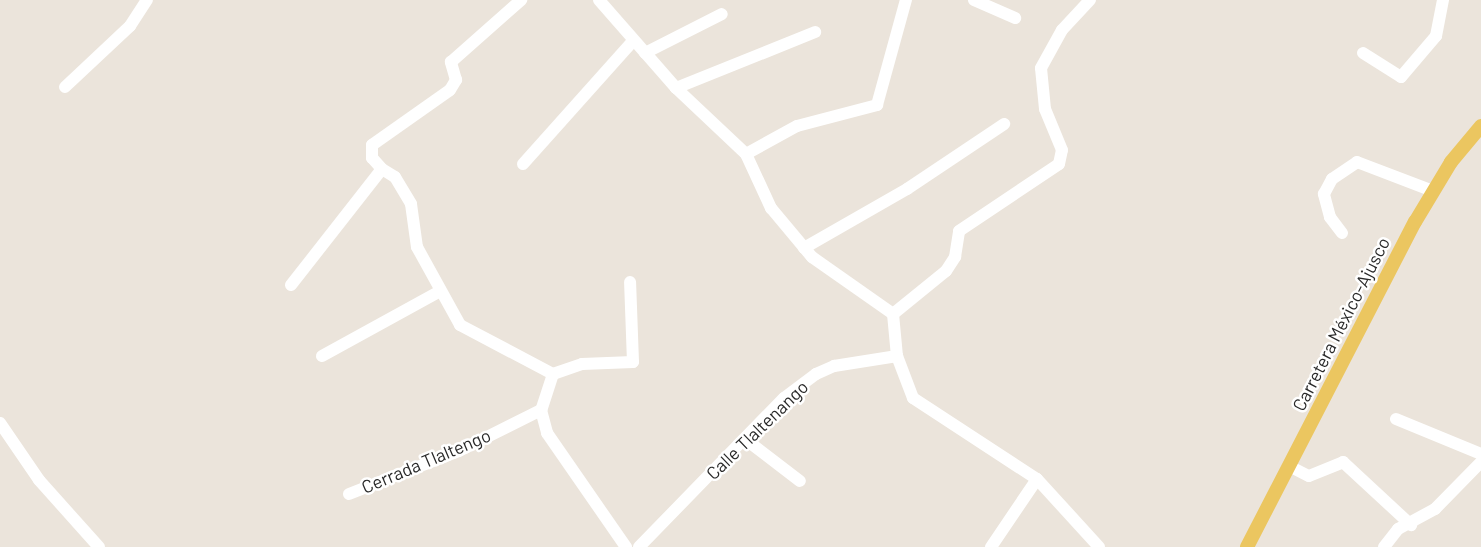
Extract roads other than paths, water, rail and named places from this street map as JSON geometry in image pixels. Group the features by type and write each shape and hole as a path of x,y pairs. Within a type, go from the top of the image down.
{"main road":[{"name":"Carretera México-Ajusco","path":"1247,547 1433,191 1481,127"}],"street":[{"path":"65,87 130,26 147,0"},
{"path":"520,0 451,62 456,80 450,90 372,145 372,158 382,169 395,177 411,204 417,247 460,325 553,374 582,364 633,362 630,282"},
{"path":"599,0 676,88 746,154 771,208 804,248 828,272 892,314 897,356 913,398 1037,479 1099,547"},
{"path":"746,154 797,126 877,105 906,0"},
{"path":"974,0 1015,18"},
{"path":"892,314 946,271 955,257 959,231 1059,164 1062,150 1045,109 1041,68 1062,30 1090,0"},
{"path":"1363,53 1401,78 1436,36 1443,0"},
{"path":"645,53 722,14"},
{"path":"676,88 815,32"},
{"path":"523,164 633,41"},
{"path":"804,248 907,189 1004,124"},
{"path":"1342,233 1330,217 1324,194 1332,179 1357,162 1433,191"},
{"path":"292,285 382,169"},
{"path":"322,356 440,291"},
{"name":"Calle Tlaltenango","path":"639,547 745,439 816,373 834,366 897,356"},
{"path":"553,374 541,410 547,433 581,476 626,547"},
{"name":"Cerrada Tlaltengo","path":"349,494 459,451 541,410"},
{"path":"1384,547 1390,536 1435,509 1481,461 1396,419"},
{"path":"0,423 39,480 99,547"},
{"path":"745,439 800,481"},
{"path":"1289,466 1309,476 1343,462 1411,525"},
{"path":"991,547 1037,479"}]}
